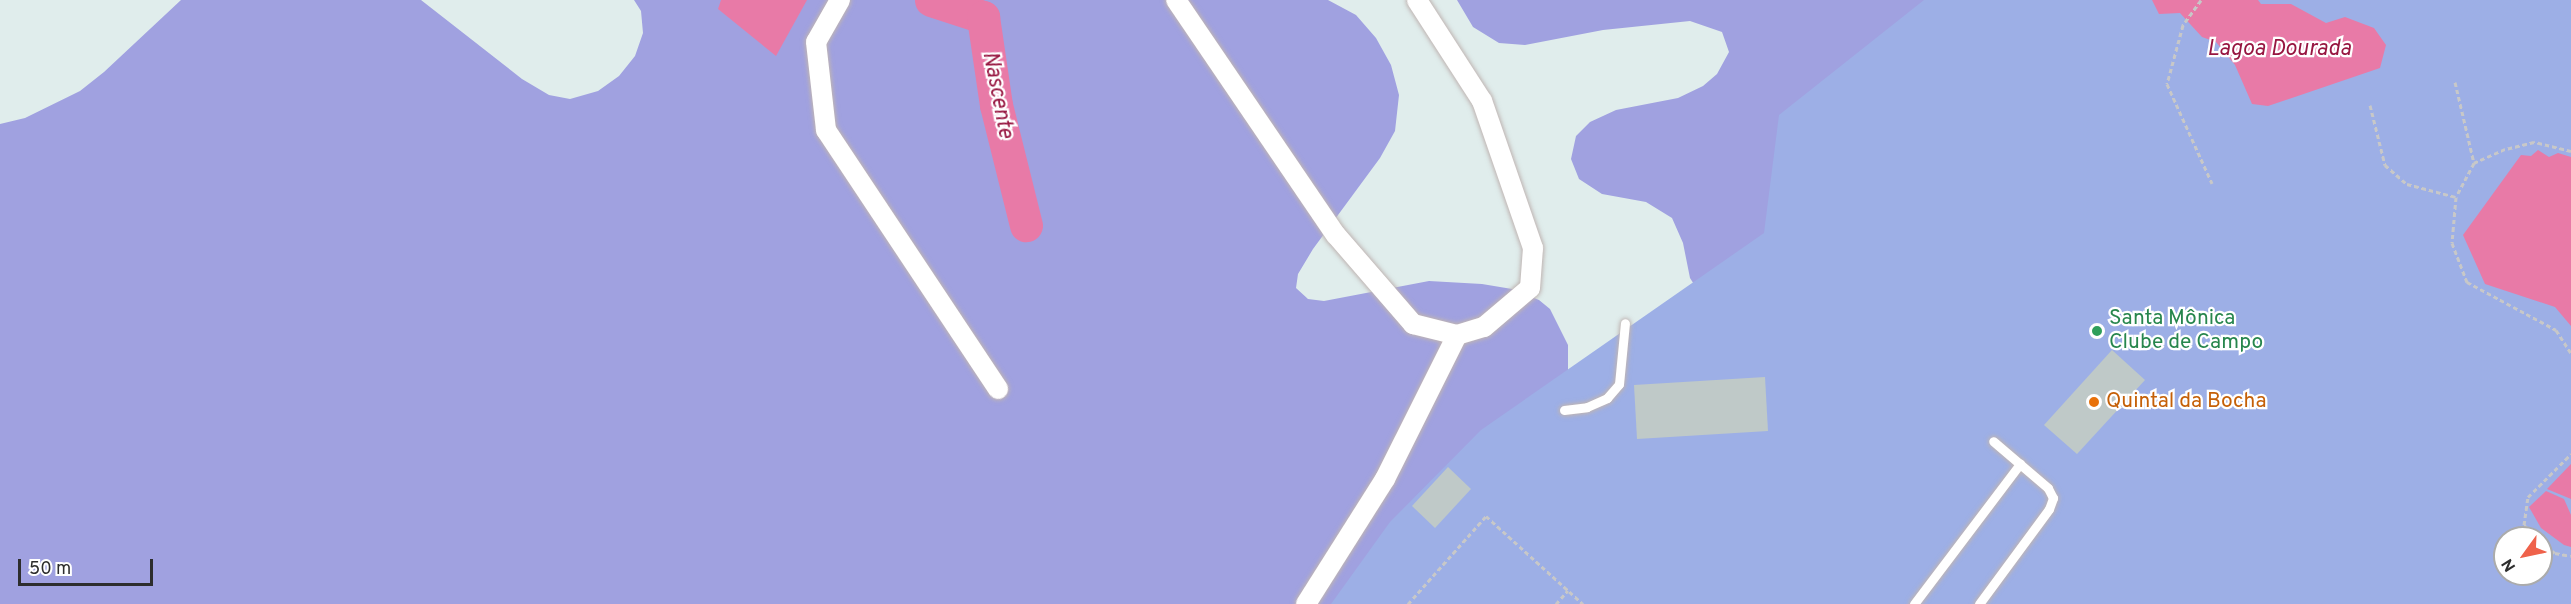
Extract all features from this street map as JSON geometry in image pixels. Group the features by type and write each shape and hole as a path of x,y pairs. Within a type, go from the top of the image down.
{"street":[{"path":"840,0 816,42 826,130 998,389"},
{"path":"1176,0 1336,235 1413,324 1457,335 1484,327 1530,288 1533,248 1482,101 1417,0"},
{"path":"1306,604 1386,479 1457,335"}],"lane":[{"path":"1564,410 1587,407 1607,398 1619,384 1625,323"},
{"path":"1979,604 2049,509 2053,498 2048,488 1993,441"},
{"path":"1914,604 2020,464"}],"path":[{"path":"2201,0 2184,25 2167,84 2212,183"},
{"path":"2454,82 2474,163"},
{"path":"2370,105 2385,165 2407,184 2456,197"},
{"path":"2571,151 2534,142 2505,149 2474,163 2456,197 2452,243 2467,282 2556,330 2571,353"},
{"path":"2525,526 2528,497 2571,454"},
{"path":"1408,604 1486,516 1583,604"},
{"path":"2553,551 2571,556"},
{"path":"1556,604 1568,590"}],"shaded area":[{"path":"181,0 421,0 522,79 549,95 570,99 598,91 619,76 635,56 643,33 641,11 634,0 1328,0 1356,15 1376,38 1391,65 1399,95 1395,131 1380,158 1313,249 1298,274 1296,288 1308,299 1324,301 1429,281 1482,284 1512,289 1539,300 1550,309 1568,345 1568,375 1341,604 0,604 0,124 25,118 80,91 104,72"},
{"path":"1457,0 2155,0 1709,308 1690,278 1683,243 1672,218 1646,202 1602,194 1579,179 1571,159 1576,136 1590,122 1616,110 1678,98 1703,86 1717,74 1729,52 1722,32 1690,21 1603,30 1525,45 1499,43 1473,27"},
{"name":"Santa Mônica Clube de Campo","path":"1924,0 2571,0 2571,604 1331,604 1390,522 1481,430 1764,233 1779,115"}],"water":[{"path":"721,0 807,0 776,56 718,9"},
{"name":"Lagoa Dourada","path":"2152,0 2258,0 2261,4 2291,4 2326,23 2345,17 2374,28 2386,45 2380,68 2268,106 2252,104 2235,65 2216,42 2202,37 2180,13 2159,14"},
{"path":"2538,150 2549,157 2558,153 2571,157 2571,326 2555,307 2485,284 2463,235 2521,155 2531,156"},
{"path":"2571,464 2571,499 2547,489"},
{"path":"2546,491 2564,499 2571,515 2571,547 2553,537 2553,526 2540,526 2529,507"}],"building":[{"name":"Quintal da Bocha","path":"2112,350 2145,380 2077,454 2044,425"},
{"path":"1765,377 1768,431 1637,439 1634,385"},
{"path":"1448,467 1471,489 1435,528 1412,506"}],"waterway":[{"name":"Nascente","path":"931,0 983,17 996,105 1026,225"}],"place":[{"name":"Santa Mônica Clube de Campo","path":"2097,331"},
{"name":"Quintal da Bocha","path":"2094,402"}]}
